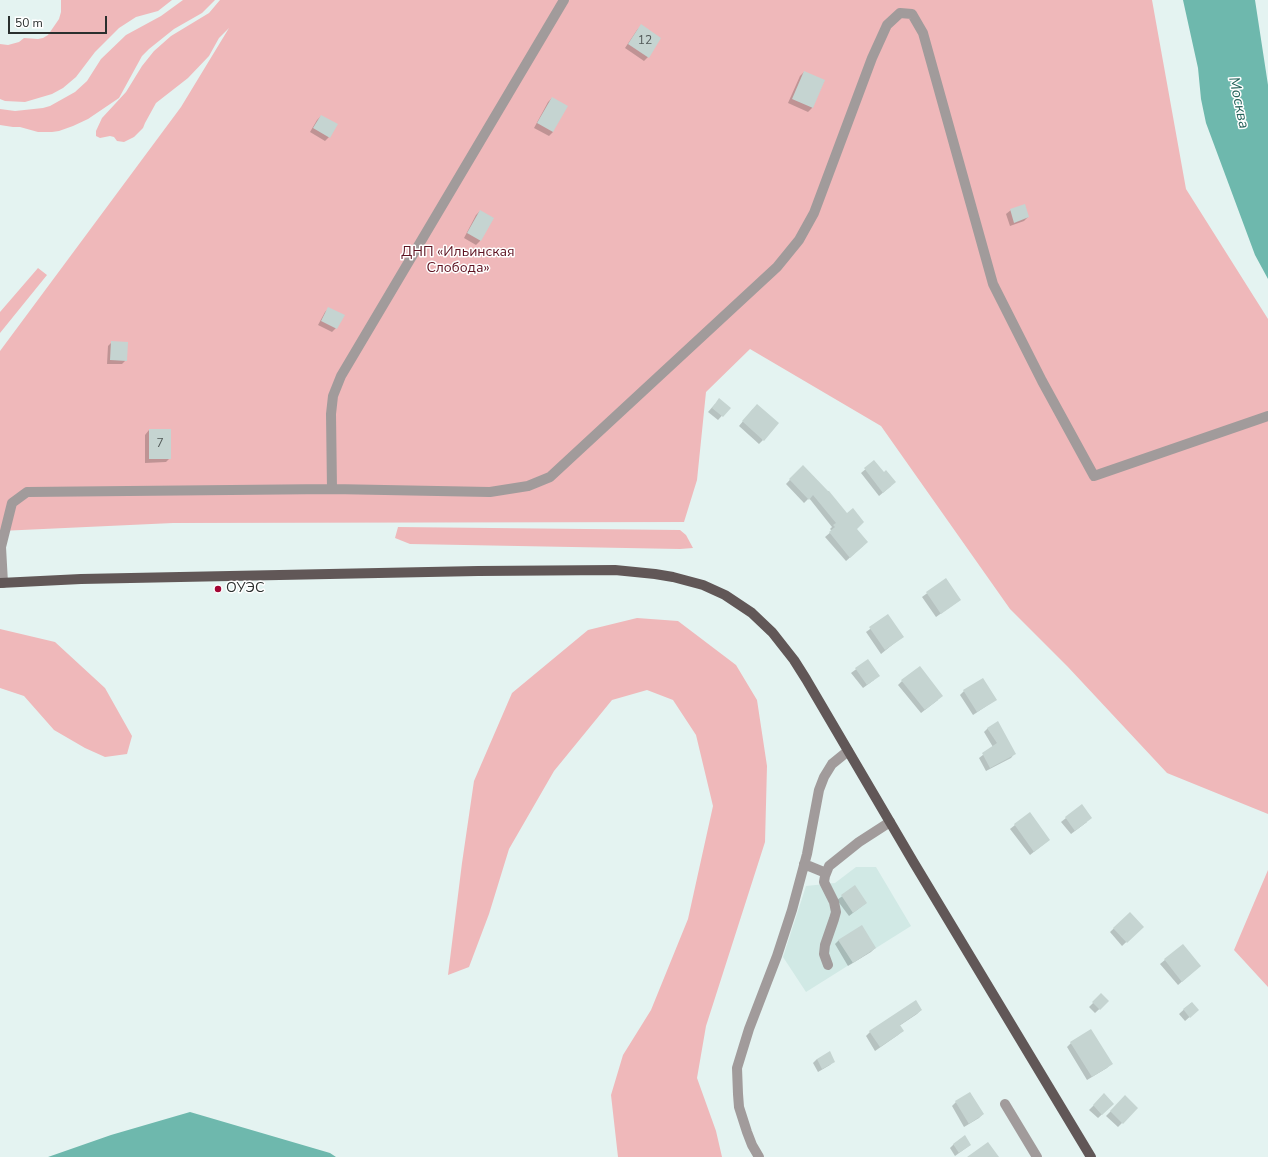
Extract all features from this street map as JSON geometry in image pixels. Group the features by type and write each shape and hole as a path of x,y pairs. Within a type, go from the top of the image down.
{"main road":[{"path":"1,583 81,579 502,570 615,570 664,575 702,585 717,591 739,604 763,623 794,660 1091,1157"}],"street":[{"path":"332,489 331,414 333,396 341,376 564,0"},
{"path":"1,583 0,547 12,503 27,492 332,489 490,492 528,486 550,477 777,267 799,240 814,213 875,51 887,25 900,13 912,14 923,33 993,284 1042,381 1094,476 1268,416"},
{"path":"759,1157 752,1145 739,1107 737,1068 749,1029 777,956 792,910 804,864 819,790 824,777 832,764 848,751"},
{"path":"828,965 824,954 825,945 836,912 834,902 824,882 826,872 830,866 859,842 890,822"},
{"path":"804,864 826,872"},
{"path":"1005,1104 1037,1157"}],"shaded area":[{"path":"856,867 876,867 911,926 806,992 783,957 806,886 835,883"}],"green space":[{"path":"61,0 172,0 158,11 136,17 119,28 95,52 76,77 63,88 52,94 25,102 5,101 0,99 0,44 8,45 19,42 24,38 38,39 48,35 59,19 61,12"},
{"path":"183,0 215,0 202,13 174,29 142,56 119,98 88,119 59,131 38,132 20,127 0,125 0,109 15,111 43,108 50,106 75,92 87,81 101,59 126,35 161,16"},
{"name":"ДНП «Ильинская Слобода»","path":"220,0 1152,0 1186,189 1268,319 1268,814 1167,773 1068,667 1010,609 881,426 750,349 706,392 697,480 684,522 173,523 0,531 0,351 181,107 229,28 219,38 209,56 188,78 156,103 143,128 134,137 124,142 117,141 114,137 110,136 100,138 96,136 96,131 102,118 126,92 142,66 154,51 171,36 209,13"},
{"path":"38,268 47,275 0,333 0,312"},
{"path":"398,527 680,530 686,535 693,548 410,544 395,538"},
{"path":"637,618 678,621 736,665 757,700 767,766 765,842 706,1026 697,1078 716,1131 722,1157 618,1157 611,1095 623,1055 651,1010 688,919 713,806 696,735 673,700 647,690 612,700 554,771 509,849 489,914 469,967 448,975 474,781 512,693 588,630"},
{"path":"0,629 55,642 105,688 132,736 127,754 105,757 85,748 54,730 24,696 0,688"},
{"path":"1268,870 1268,987 1234,950"}],"water":[{"name":"Москва","path":"1183,0 1255,0 1268,85 1268,279 1255,255 1206,123 1201,99 1198,68"},
{"path":"190,1112 330,1153 336,1157 48,1157 111,1135"}],"building":[{"path":"641,24 661,38 649,58 628,44"},
{"path":"804,71 825,80 813,108 792,99"},
{"path":"552,97 568,106 553,132 537,123"},
{"path":"321,115 338,124 330,138 313,128"},
{"path":"1025,204 1029,217 1014,223 1010,209"},
{"path":"480,210 494,218 481,241 467,233"},
{"path":"328,307 345,315 337,329 321,321"},
{"path":"111,341 128,342 127,361 110,360"},
{"path":"719,398 731,408 723,417 712,408"},
{"path":"757,404 779,423 764,441 742,421"},
{"path":"149,429 171,429 171,459 149,459"},
{"path":"874,460 884,472 886,470 896,482 883,493 864,468"},
{"path":"803,465 829,491 847,513 853,508 864,522 857,529 868,542 850,558 829,532 835,527 833,525 836,523 813,495 809,500 789,479"},
{"path":"946,578 961,600 941,614 926,592"},
{"path":"888,614 904,637 885,650 869,627"},
{"path":"868,659 880,676 867,685 855,668"},
{"path":"920,666 943,696 925,710 901,680"},
{"path":"983,678 997,700 977,712 963,690"},
{"path":"998,721 1016,754 990,768 982,753 997,743 987,728"},
{"path":"1082,804 1092,818 1075,831 1065,817"},
{"path":"1030,812 1050,840 1034,852 1014,824"},
{"path":"855,885 867,903 853,913 841,895"},
{"path":"1130,912 1144,927 1127,943 1113,928"},
{"path":"862,925 876,948 853,963 838,940"},
{"path":"1183,944 1201,966 1182,982 1164,959"},
{"path":"1101,993 1109,1001 1100,1010 1092,1002"},
{"path":"916,1000 922,1010 900,1025 904,1031 880,1047 869,1031"},
{"path":"1192,1002 1199,1010 1190,1018 1183,1009"},
{"path":"1091,1029 1113,1064 1092,1077 1070,1042"},
{"path":"830,1051 835,1062 822,1069 817,1059"},
{"path":"970,1092 984,1114 969,1124 955,1101"},
{"path":"1104,1093 1114,1104 1102,1115 1093,1105"},
{"path":"1125,1095 1138,1108 1123,1124 1110,1111"},
{"path":"965,1135 971,1145 959,1153 953,1144"},
{"path":"988,1142 999,1157 967,1157"}],"place":[{"name":"ОУЭС","path":"218,589"}]}
